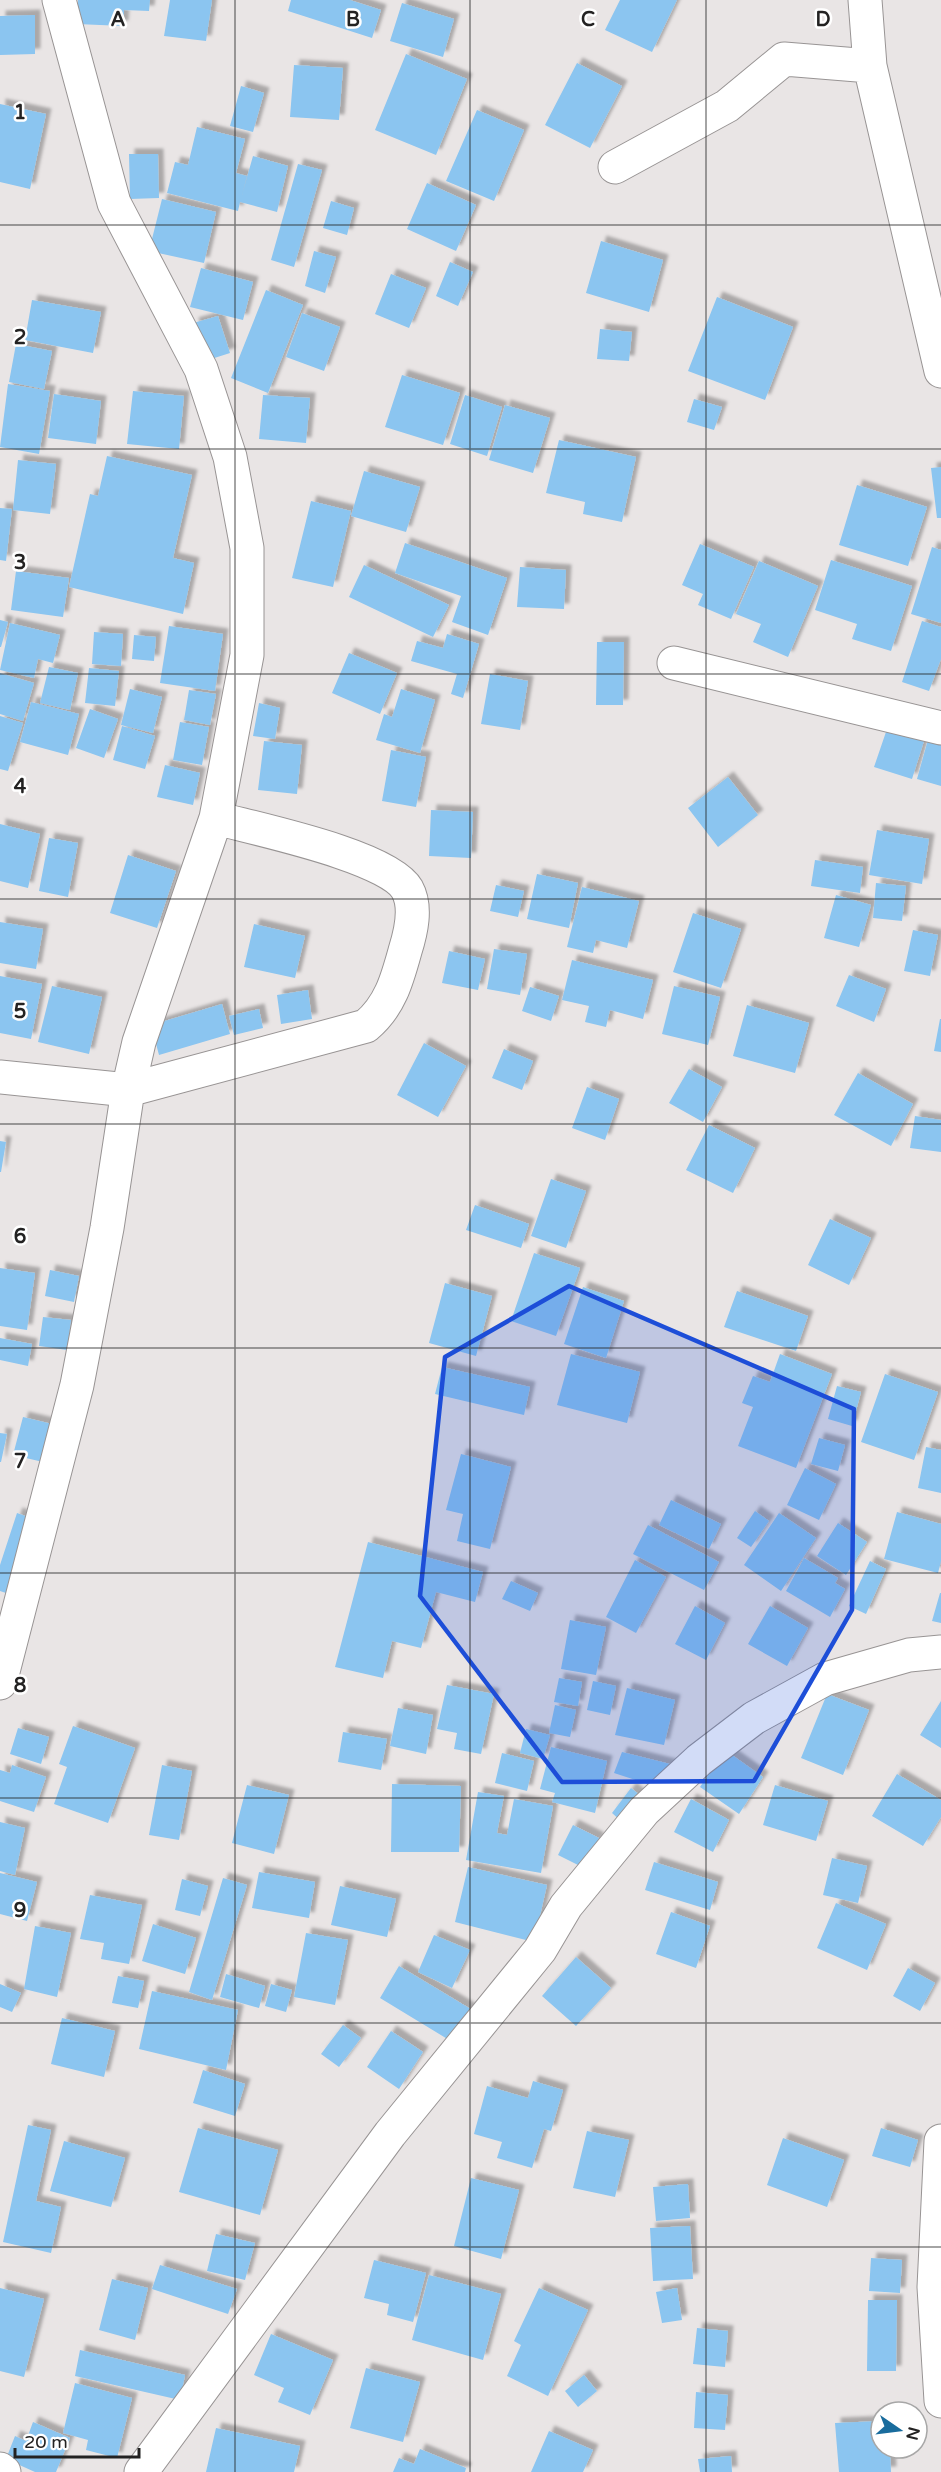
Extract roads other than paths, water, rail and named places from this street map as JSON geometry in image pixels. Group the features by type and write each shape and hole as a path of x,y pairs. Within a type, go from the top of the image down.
{"street":[{"path":"0,1683 77,1385 107,1228 128,1090 139,1042 216,818 247,655 248,548 230,457 201,369 114,203 59,0"},
{"path":"865,0 870,66 941,370"},
{"path":"615,167 727,106 784,59 870,66"},
{"path":"674,663 941,728"},
{"path":"0,1077 128,1090 366,1026 378,1016 390,1000 409,939 412,905 407,889 398,878 367,861 216,818"},
{"path":"141,2472 390,2134 540,1950 566,1906 644,1811 699,1760 754,1718 825,1679 909,1655 941,1652"},
{"path":"941,2141 934,2287 941,2401"},
{"path":"0,2469 4,2472"}]}
